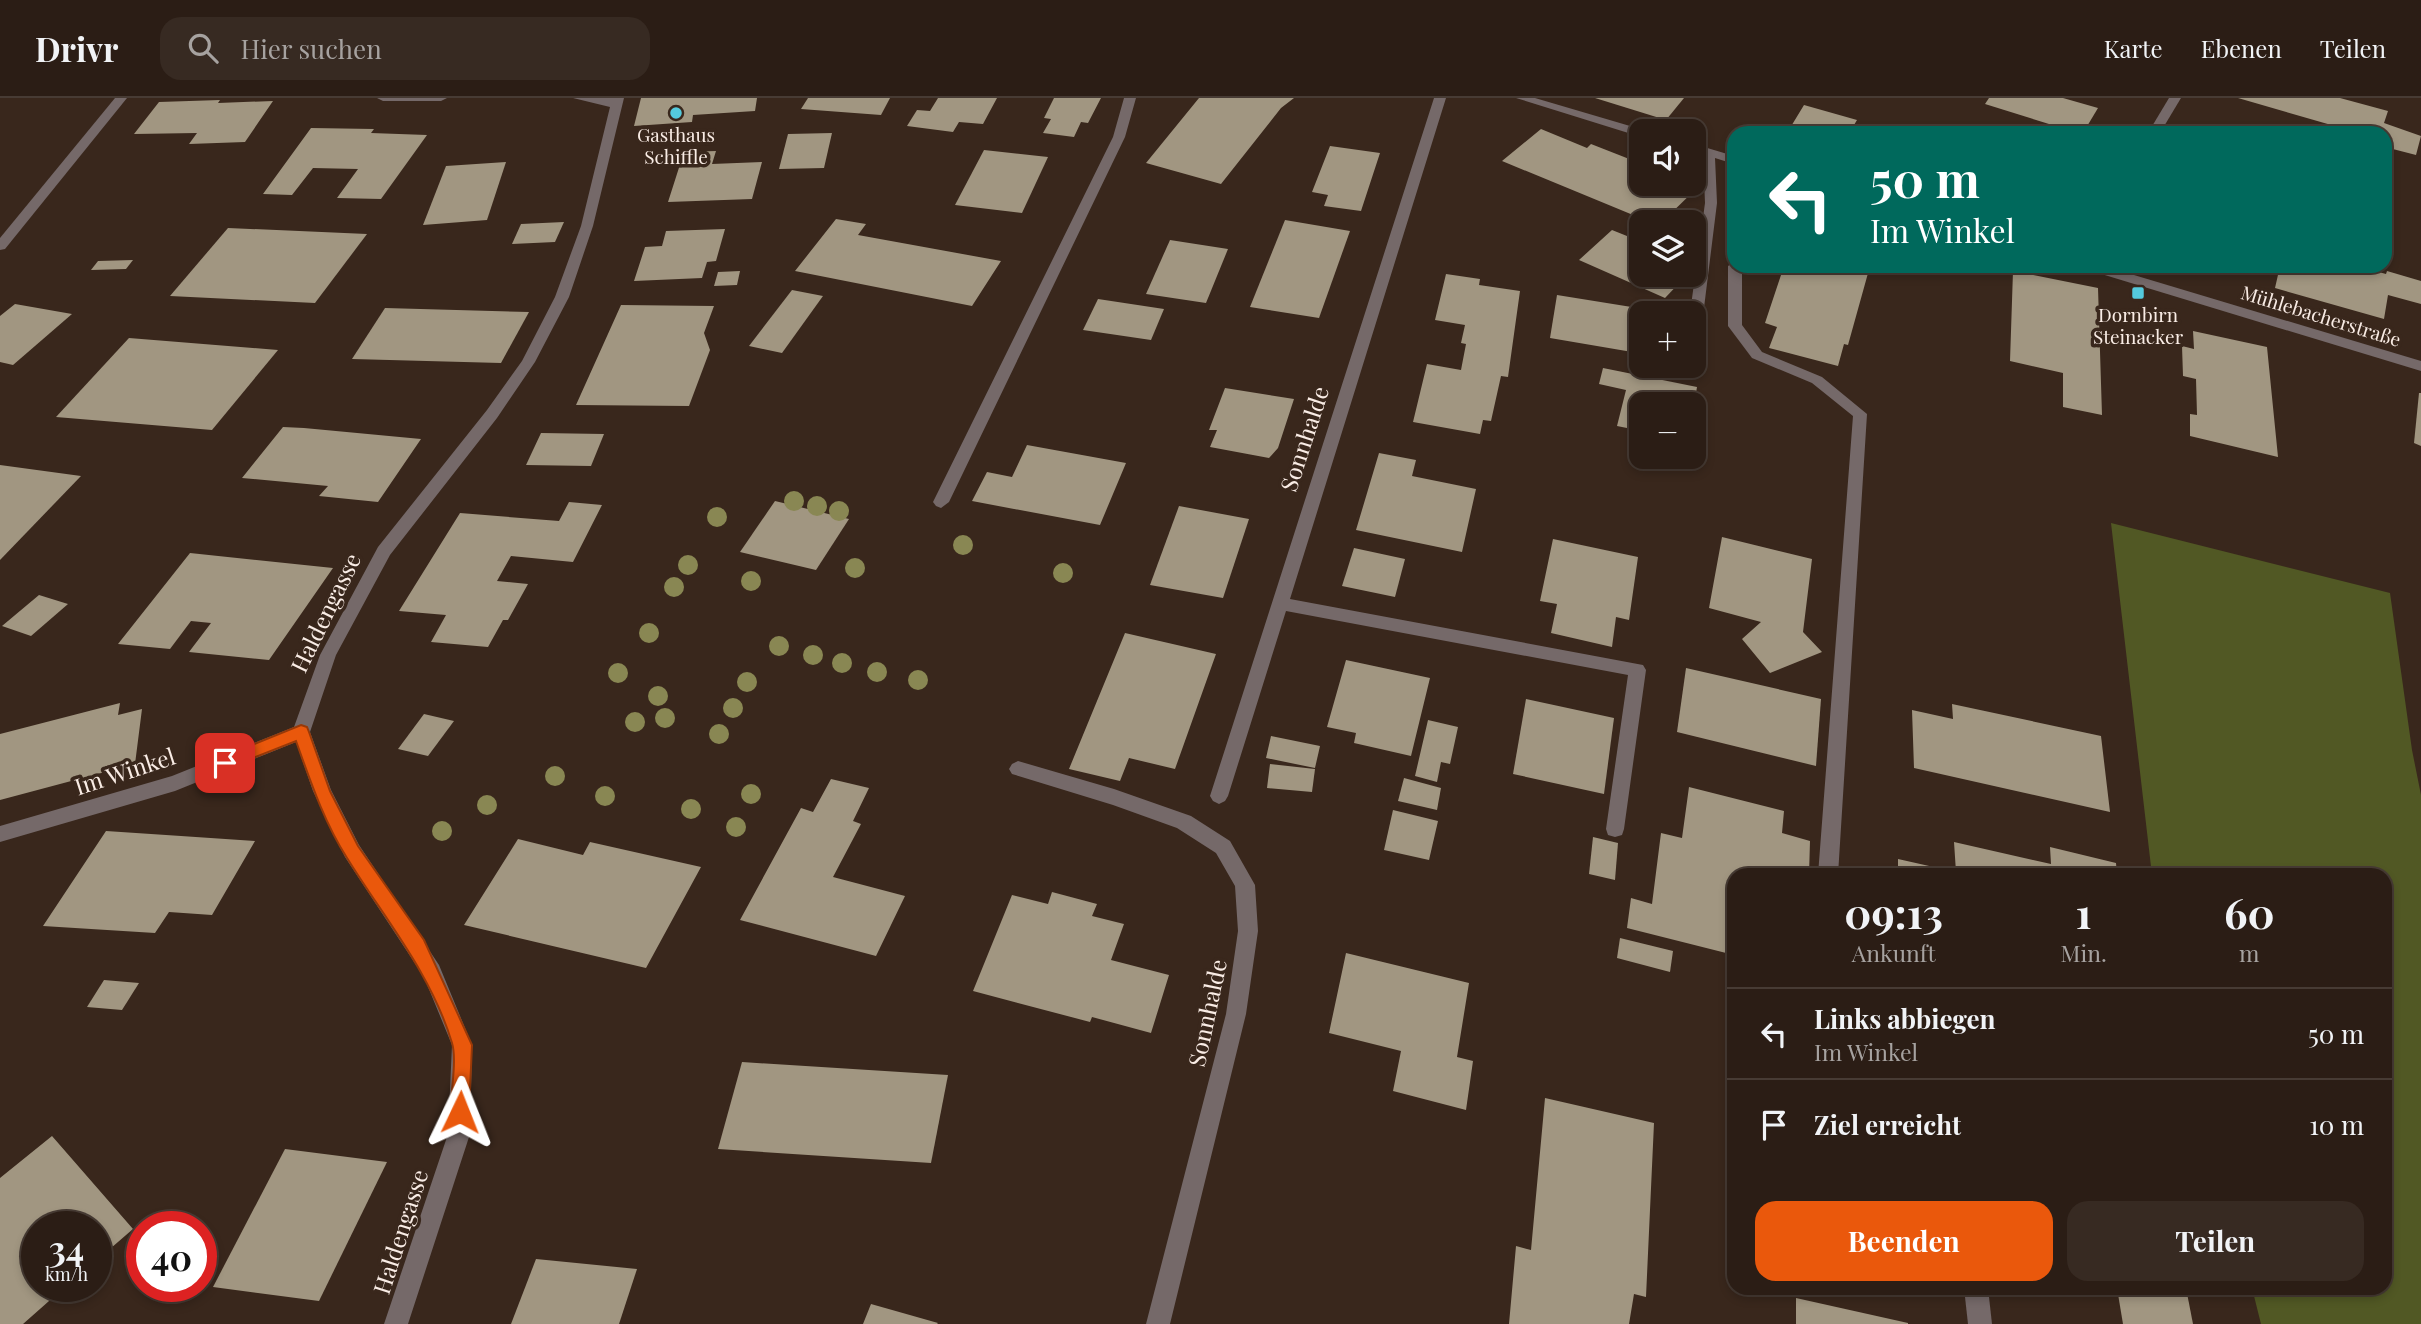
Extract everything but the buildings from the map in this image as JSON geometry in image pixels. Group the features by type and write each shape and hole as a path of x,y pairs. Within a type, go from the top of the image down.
{"street":[{"path":"0,246 121,98"},
{"path":"383,98 441,98"},
{"path":"579,98 617,101"},
{"path":"941,502 1119,136 1130,98"},
{"name":"Sonnhalde","path":"1219,796 1440,98"},
{"path":"1522,98 1629,129"},
{"path":"2158,126 2175,98"},
{"name":"Haldengasse","path":"397,1324 459,1134 462,1045 432,972 352,851 322,791 301,732 328,655 384,551 492,414 528,362 562,297 587,226 617,101"},
{"path":"1706,152 1727,158"},
{"path":"1698,301 1711,203 1709,153"},
{"path":"1734,273 1735,326 1757,355 1817,380 1860,414 1828,868"},
{"name":"Mühlebacherstraße","path":"2115,273 2421,366"},
{"path":"1279,603 1637,670 1615,830"},
{"name":"Im Winkel","path":"0,834 175,783 301,732"},
{"name":"Sonnhalde","path":"1018,769 1114,797 1184,822 1223,847 1245,885 1248,931 1236,1014 1157,1324"},
{"path":"1977,1295 1980,1324"}],"green space":[{"path":"2111,523 2390,593 2421,795 2421,1324 2261,1324 2254,1295 2392,1295 2392,868 2151,868"}],"place":[{"name":"Gasthaus Schiffle","path":"676,113"},
{"name":"Dornbirn Steinacker","path":"2138,293"}],"route":[{"path":"225,763 301,732 322,791 352,851 432,972 462,1045 460,1112"}]}
